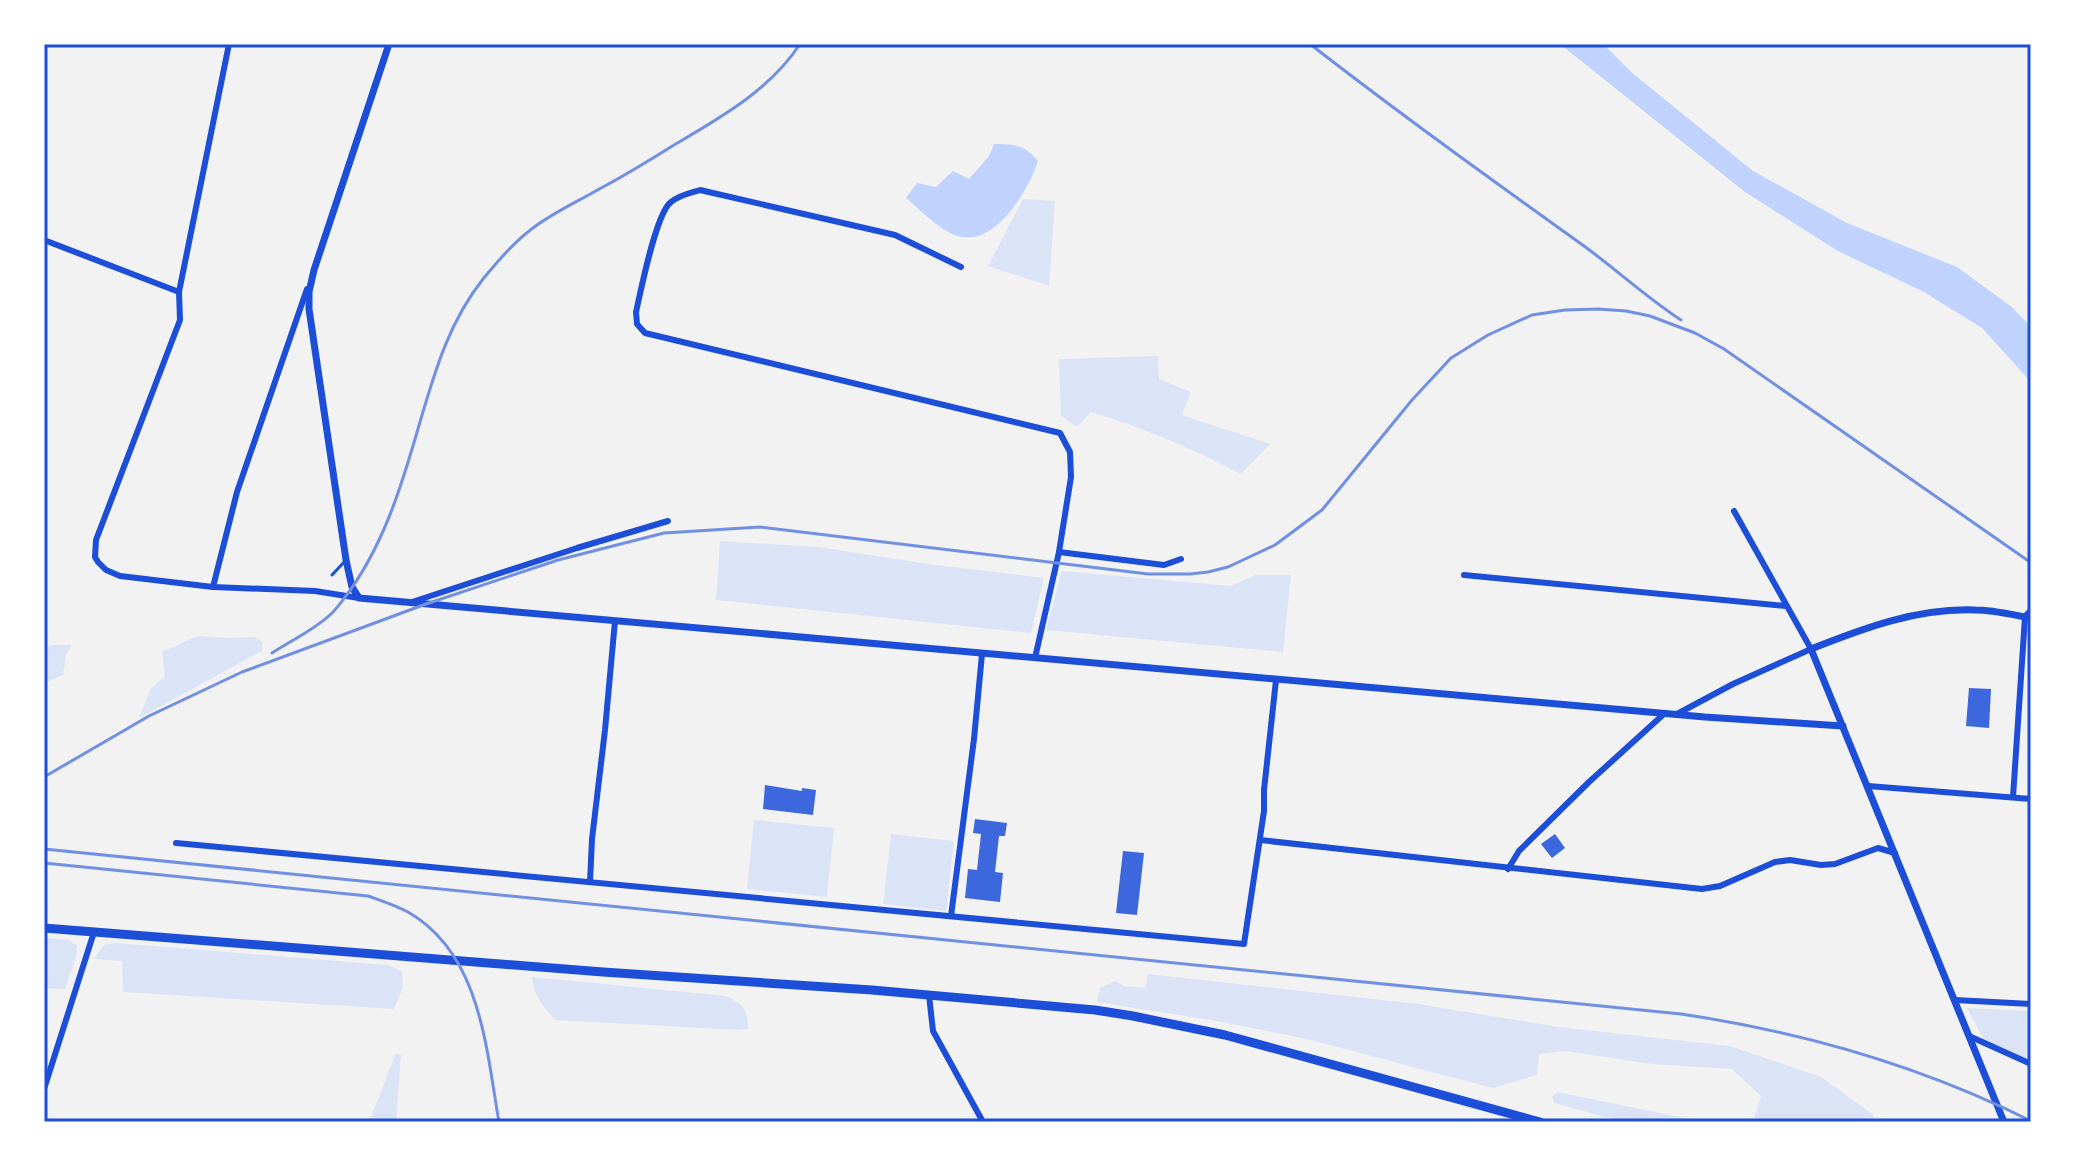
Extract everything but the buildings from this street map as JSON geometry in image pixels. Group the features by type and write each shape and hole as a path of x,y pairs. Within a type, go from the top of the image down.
{"main road":[{"path":"44,928 1095,1010 1176,1024 1294,1053 1540,1122"}],"street":[{"path":"229,44 179,292 180,320 96,540 95,557 98,562 106,570 120,576 213,587 315,591 410,603 1276,680 1843,726"},
{"path":"213,587 237,492 389,44"},
{"path":"961,267 895,235 700,190 668,203 660,219 636,312 637,324 645,333 1060,433 1070,452 1071,477 1059,552 1035,658"},
{"path":"44,240 179,292"},
{"path":"314,270 309,309 346,560 352,587 359,598"},
{"path":"1734,511 1811,649 2004,1122"},
{"path":"410,603 668,521"},
{"path":"1059,552 1164,565 1181,559"},
{"path":"1464,575 1786,606"},
{"path":"1677,714 1733,684 1875,625 1936,611 1979,610 2028,614 2013,797"},
{"path":"590,882 615,621"},
{"path":"951,916 982,654"},
{"path":"176,843 1244,944 1260,840 1276,680"},
{"path":"1508,869 1519,851 1549,821 1665,713"},
{"path":"1868,786 2031,799"},
{"path":"1260,840 1702,889 1720,886 1775,862 1790,860 1835,864 1878,848 1895,853"},
{"path":"44,1089 94,932"},
{"path":"929,995 933,1031 983,1122"},
{"path":"1955,1000 2031,1004"},
{"path":"1969,1036 2031,1064"}],"lane":[{"path":"332,575 346,560"}],"shaded area":[{"path":"1023,199 1055,201 1049,286 988,266"},
{"path":"1158,356 1159,379 1191,392 1182,415 1270,444 1241,474 1186,447 1110,418 1091,412 1077,427 1061,416 1059,359"},
{"path":"720,541 819,547 1044,578 1031,633 716,600"},
{"path":"1062,571 1231,586 1255,575 1291,575 1283,652 1046,630"},
{"path":"199,636 255,637 262,642 262,651 139,718 150,690 165,676 162,651"},
{"path":"72,645 66,654 63,675 47,682 44,648"},
{"path":"754,820 834,828 827,897 747,889"},
{"path":"891,834 954,841 946,911 883,904"},
{"path":"44,938 69,940 77,946 65,989 44,988"},
{"path":"116,943 388,965 402,971 403,987 394,1009 123,992 122,961 94,959 104,945"},
{"path":"1148,974 1418,1004 1559,1027 1730,1046 1821,1077 1872,1114 1877,1122 1753,1122 1761,1096 1732,1069 1652,1064 1565,1051 1539,1054 1537,1075 1493,1088 1311,1040 1097,1002 1100,988 1115,981 1124,986 1145,988"},
{"path":"532,977 726,996 743,1008 748,1029 556,1020 540,1000"},
{"path":"1967,1008 2031,1011 2031,1061 1984,1040"},
{"path":"396,1053 401,1055 396,1122 369,1122"},
{"path":"1557,1092 1704,1122 1623,1122 1554,1103 1552,1097"}],"water":[{"path":"1560,44 1603,44 1631,72 1753,171 1847,223 1957,267 2013,308 2031,327 2031,382 1982,328 1924,292 1838,251 1745,192"},
{"path":"994,144 1019,146 1038,161 1010,212 988,232 976,237 955,235 940,227 906,198 917,183 936,187 953,171 969,179 989,156"}],"railway":[{"path":"272,653 326,619 363,570 392,509 444,348 471,295 494,265 541,222 743,102 774,75 800,44"},
{"path":"1310,44 1681,320"},
{"path":"44,777 149,716 242,672 426,604 558,560 664,533 760,527 1148,574 1190,574 1228,567 1275,545 1322,510 1412,400 1451,358 1488,335 1532,315 1565,310 1626,311 1650,316 1695,333 1724,349 2030,562"},
{"path":"44,849 1681,1014 1816,1041 1860,1054 1947,1084 2031,1121"},
{"path":"44,863 368,896 408,912 432,930 451,952 465,977 484,1034 499,1122"}]}
